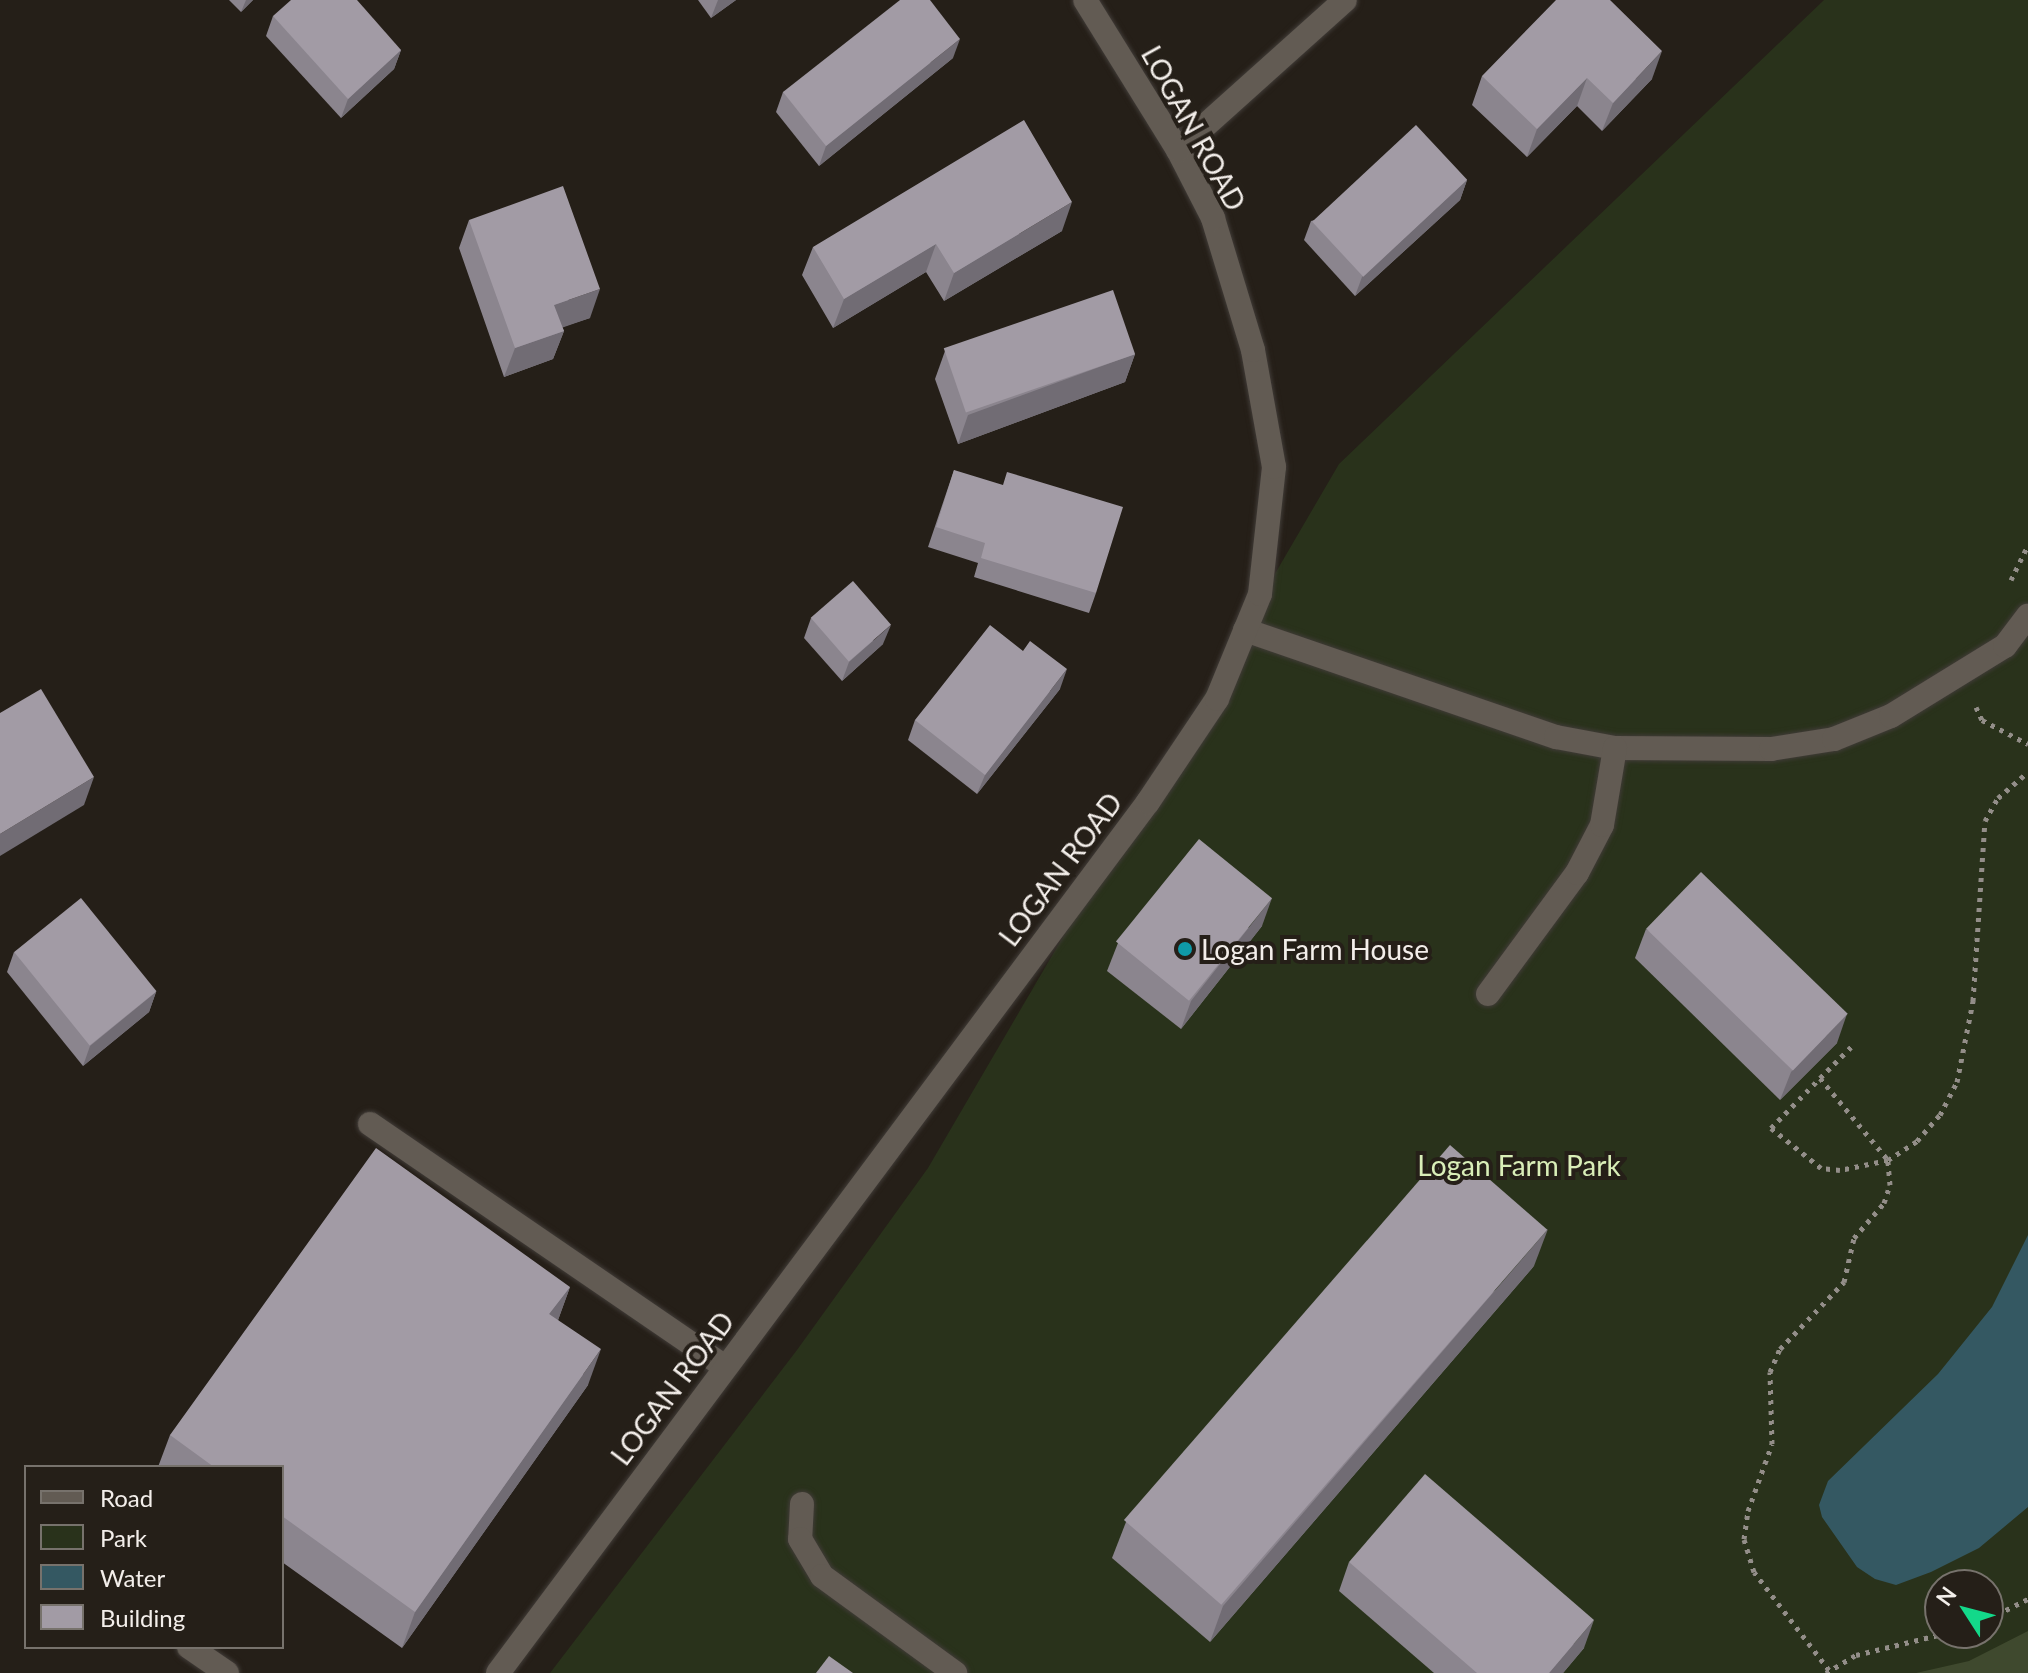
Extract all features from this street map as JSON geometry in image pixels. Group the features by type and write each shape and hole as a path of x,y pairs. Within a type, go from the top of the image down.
{"street":[{"name":"LOGAN ROAD","path":"498,1673 1148,802 1217,699 1260,594 1274,467 1253,350 1213,218 1178,150 1085,0"},
{"path":"1178,150 1345,0"},
{"path":"1245,630 1529,729 1615,748 1771,749 1834,739 1891,716 2005,646 2028,616"},
{"path":"1488,994 1564,895 1584,860 1608,802 1615,748"},
{"path":"370,1124 725,1367"},
{"path":"802,1504 800,1539 822,1576 955,1673"},
{"path":"192,1649 227,1673"}],"path":[{"path":"1982,720 2028,744"},
{"path":"1851,1047 1771,1128 1821,1168 1840,1170 1888,1160 1940,1115 1957,1082 1973,1001 1985,821 1998,798 2028,772"},
{"path":"1820,1078 1888,1160 1890,1185 1884,1203 1854,1238 1844,1282 1780,1349 1771,1366 1772,1444 1748,1511 1744,1539 1754,1572 1827,1671 1856,1655 1924,1638"},
{"path":"2004,1611 2028,1599"}],"green space":[{"name":"Logan Farm Park","path":"1824,0 2028,0 2028,1673 550,1673 797,1350 928,1168 1339,464"},
{"path":"2028,1631 2028,1673 1916,1673 1969,1661 1993,1649 2004,1649 2004,1643"}],"water":[{"path":"2028,1235 2028,1507 1979,1548 1937,1569 1924,1569 1924,1575 1896,1585 1875,1579 1857,1567 1822,1517 1819,1505 1828,1481 1938,1374 1992,1307"}],"building":[{"path":"291,0 357,0 401,50 348,99 273,16"},
{"path":"900,0 930,0 960,39 826,146 783,92"},
{"path":"1556,0 1610,0 1662,51 1613,103 1587,78 1537,129 1482,76"},
{"path":"1024,120 1072,202 954,273 936,244 844,299 813,247"},
{"path":"1416,125 1467,180 1363,277 1312,222"},
{"path":"563,186 600,289 554,305 564,331 515,348 469,220"},
{"path":"1113,290 1135,354 966,413 944,348"},
{"path":"954,470 1003,485 1007,472 1123,507 1096,593 981,558 985,543 936,527"},
{"path":"853,581 891,625 849,662 811,618"},
{"path":"990,625 1023,651 1030,641 1067,669 985,775 915,720"},
{"path":"41,689 94,777 0,834 0,713"},
{"name":"Logan Farm House","path":"1199,839 1272,898 1189,1001 1116,942"},
{"path":"1701,872 1848,1014 1793,1071 1646,929"},
{"path":"81,898 157,991 90,1045 14,952"},
{"path":"1450,1145 1547,1230 1221,1605 1124,1520"},
{"path":"376,1148 570,1287 549,1314 601,1349 415,1612 284,1517 284,1465 211,1465 170,1435"},
{"path":"1425,1474 1594,1620 1549,1673 1477,1673 1349,1562"},
{"path":"829,1656 853,1673 816,1673"}],"place":[{"name":"Logan Farm House","path":"1185,949"}]}
